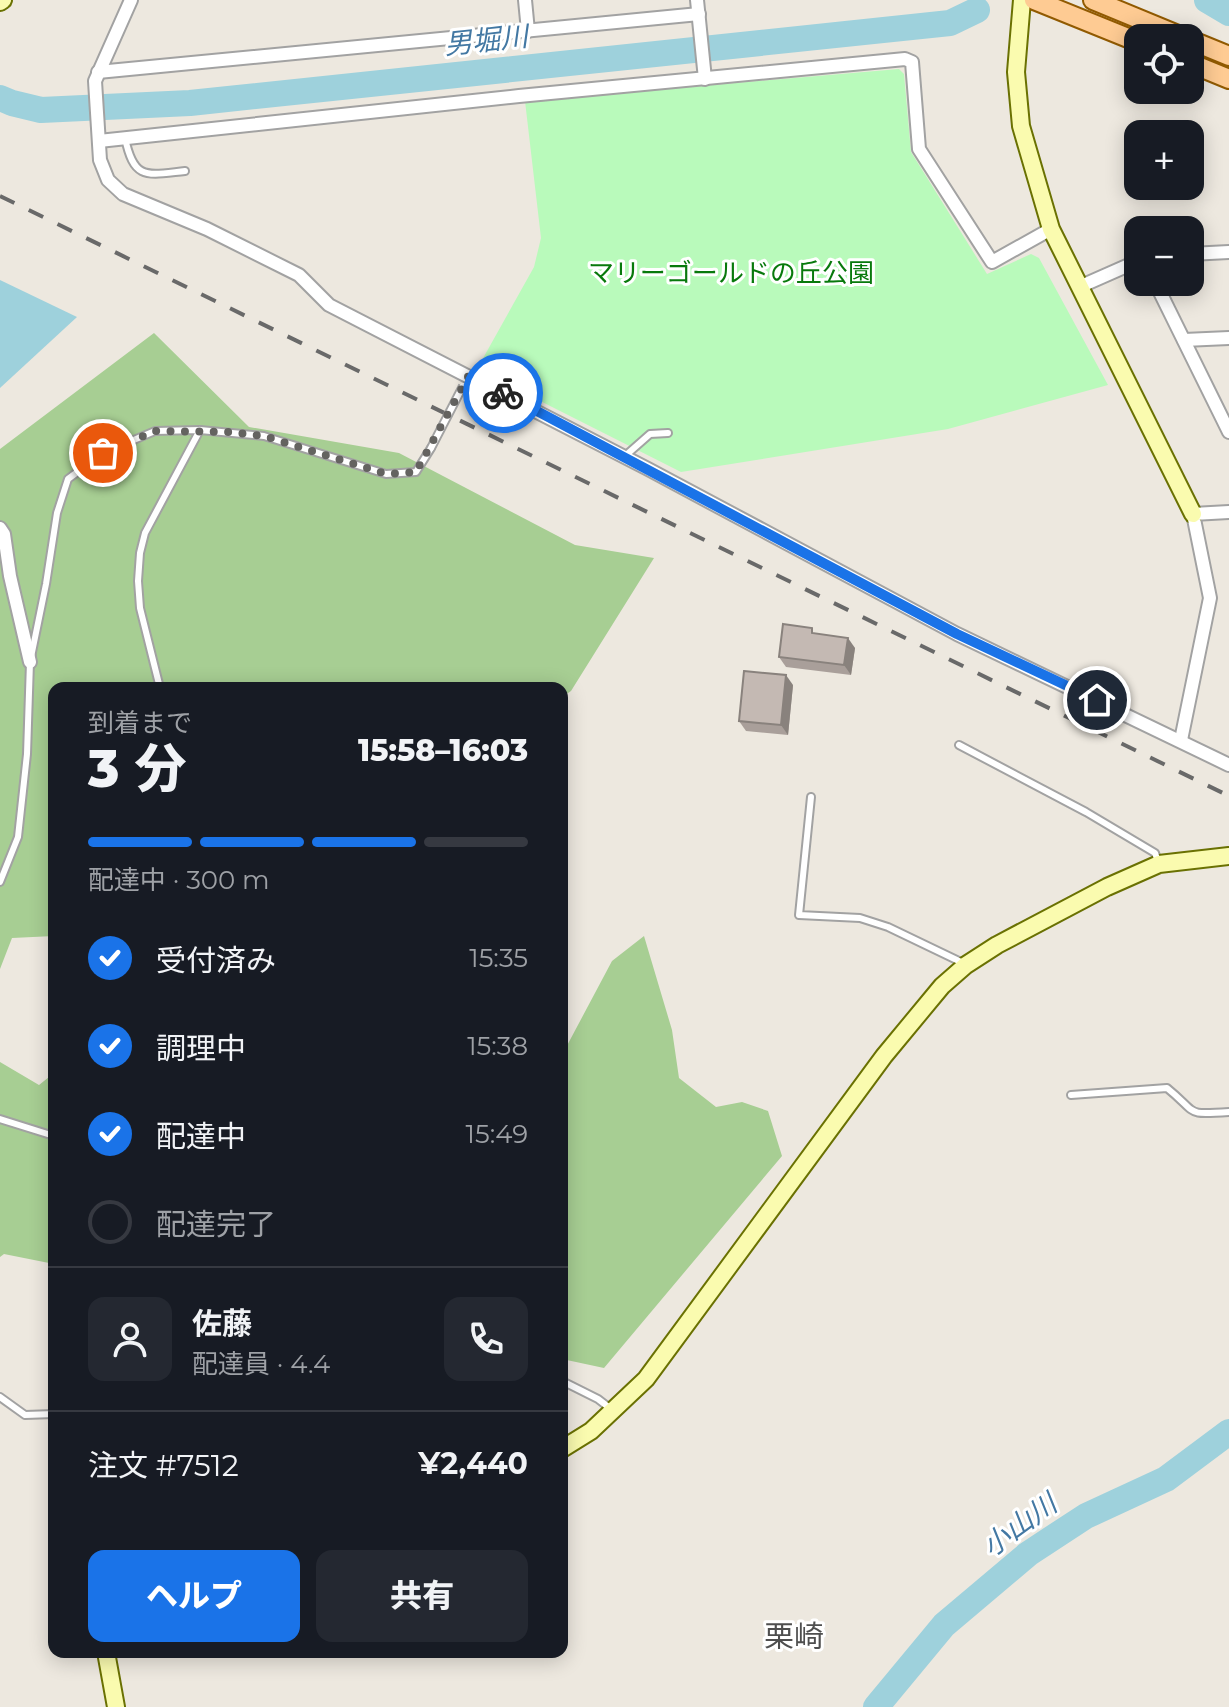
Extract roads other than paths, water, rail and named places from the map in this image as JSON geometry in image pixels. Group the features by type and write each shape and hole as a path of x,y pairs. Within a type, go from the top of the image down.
{"main road":[{"path":"1034,0 1124,36"},
{"path":"1093,0 1151,24"},
{"path":"1204,46 1229,56"},
{"path":"1204,69 1229,79"}],"street":[{"path":"131,0 96,78 100,160 108,180 123,194 207,229 299,275 329,305 466,381 625,456 957,634 1229,765"},
{"path":"525,0 528,31"},
{"path":"697,0 705,72"},
{"path":"1022,0 1016,72 1021,126 1051,229 1193,514 1210,598 1181,740"},
{"path":"96,78 699,14"},
{"path":"99,141 705,72 905,59 912,62 919,149 992,262 1051,229"},
{"path":"1204,253 1229,252"},
{"path":"1079,287 1124,267"},
{"path":"1162,296 1228,430"},
{"path":"1184,340 1229,338"},
{"path":"1193,514 1229,512"},
{"path":"0,528 4,534 30,662"},
{"path":"568,1445 591,1431 646,1379 884,1056 942,986 966,965 997,945 1107,887 1159,864 1229,856"},
{"path":"107,1658 116,1707"}],"lane":[{"path":"125,138 130,162 140,171 154,174 185,171"},
{"path":"0,882 18,837 27,754 30,662 57,513 68,479 103,453 155,431 200,430 264,436 386,474 416,472 466,381"},
{"path":"158,682 140,608 140,553 145,533 200,430"},
{"path":"625,456 650,434 668,433"},
{"path":"959,745 1086,812 1155,853 1159,864"},
{"path":"811,797 799,915 860,918 888,927 966,965"},
{"path":"1071,1095 1167,1088 1189,1111 1200,1115 1229,1112"},
{"path":"0,1119 48,1134"},
{"path":"568,1384 614,1411"},
{"path":"0,1397 25,1415 48,1414"}],"water":[{"path":"0,280 77,317 0,388"}],"waterway":[{"name":"男堀川","path":"1207,0 1229,13"},
{"name":"男堀川","path":"0,98 41,110 190,103 950,23 977,10"},
{"name":"小山川","path":"876,1707 944,1625 1028,1554 1086,1516 1166,1479 1229,1432"}],"railway":[{"path":"0,196 1229,796"}],"district":[{"name":"栗崎","path":"794,1637"}],"park label":[{"name":"マリーゴールドの丘公園","path":"731,273"}]}
